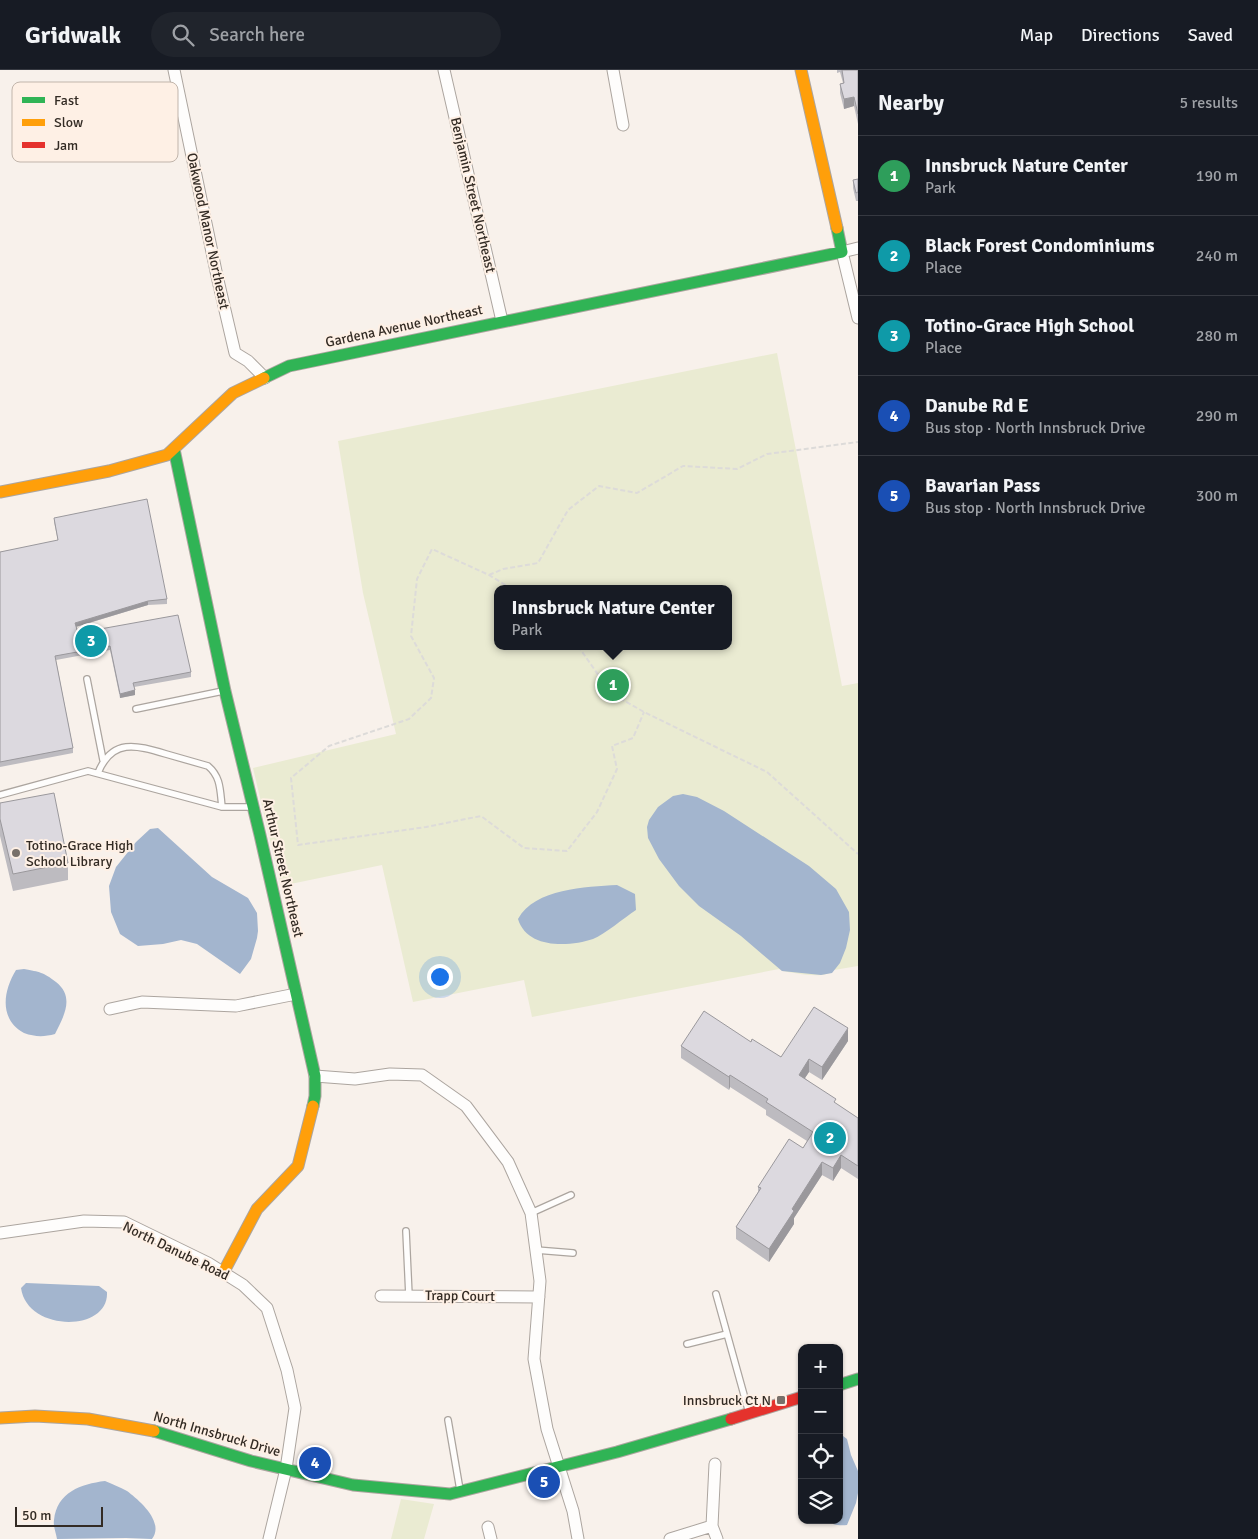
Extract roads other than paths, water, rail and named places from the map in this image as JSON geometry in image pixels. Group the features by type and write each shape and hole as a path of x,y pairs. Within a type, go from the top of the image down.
{"street":[{"name":"Benjamin Street Northeast","path":"444,70 502,321"},
{"path":"613,70 623,125"},
{"path":"801,70 858,318"},
{"name":"Oakwood Manor Northeast","path":"178,90 214,266 236,353 248,361 265,378"},
{"path":"842,252 858,248"},
{"name":"Gardena Avenue Northeast","path":"0,492 109,470 166,455 233,393 289,366 842,252"},
{"name":"Arthur Street Northeast","path":"174,449 225,691 254,807 315,1076 315,1096 298,1166 257,1209 223,1273"},
{"path":"110,1009 142,1002 236,1006 296,994"},
{"path":"315,1076 355,1080 390,1074 422,1075 466,1106 508,1162 532,1213 540,1281 534,1359 547,1428 573,1511 578,1539"},
{"name":"North Danube Road","path":"0,1233 84,1221 124,1222 208,1263 243,1285 267,1308 281,1352 295,1408 286,1469 269,1539"},
{"name":"Trapp Court","path":"381,1296 539,1297"},
{"path":"843,1384 858,1380"},
{"name":"North Innsbruck Drive","path":"0,1418 35,1416 88,1419 156,1431 251,1461 353,1485 450,1494 626,1450 798,1397"},
{"path":"715,1464 712,1526 717,1539"},
{"path":"670,1539 712,1526"},
{"path":"488,1527 491,1539"}],"lane":[{"path":"87,679 103,760"},
{"path":"136,709 225,691"},
{"path":"98,773 103,760 114,751 128,746 142,747 208,766 215,772 218,778 222,807"},
{"path":"0,795 88,771 222,807 254,807"},
{"path":"532,1213 571,1195"},
{"path":"406,1231 408,1296"},
{"path":"536,1250 573,1253"},
{"path":"716,1294 749,1413"},
{"path":"687,1344 727,1334"},
{"path":"448,1420 460,1492"}],"water":[{"path":"683,794 697,797 724,811 809,866 836,889 849,912 850,930 840,963 832,973 821,975 782,971 741,936 699,906 679,886 659,859 648,838 647,827 649,820 658,807 673,796"},
{"path":"158,828 212,877 248,898 257,913 257,938 251,959 240,974 197,944 181,940 138,946 120,934 111,912 109,886 116,867 136,842 150,829"},
{"path":"617,885 635,894 636,910 593,939 561,944 539,941 523,929 518,919 536,901 549,895 577,888"},
{"path":"24,969 48,976 62,988 65,994 66,1007 55,1034 40,1036 24,1033 16,1028 7,1013 6,997 11,979 16,970"},
{"path":"26,1283 99,1286 107,1292 104,1305 95,1315 82,1320 67,1322 51,1319 37,1313 27,1302 21,1288"},
{"path":"843,1436 847,1439 858,1471 858,1493 847,1525 833,1524 843,1524"},
{"path":"105,1481 127,1491 149,1512 155,1526 152,1539 57,1539 54,1520 56,1510 65,1496 87,1484"}],"place":[{"name":"Totino-Grace High School","path":"91,641"},
{"name":"Innsbruck Nature Center","path":"613,685"},
{"name":"Totino-Grace High School Library","path":"16,853"},
{"name":"Black Forest Condominiums","path":"830,1138"},
{"name":"Innsbruck Ct N","path":"781,1400"},
{"name":"Danube Rd E","path":"315,1463"},
{"name":"Bavarian Pass","path":"544,1482"}]}
